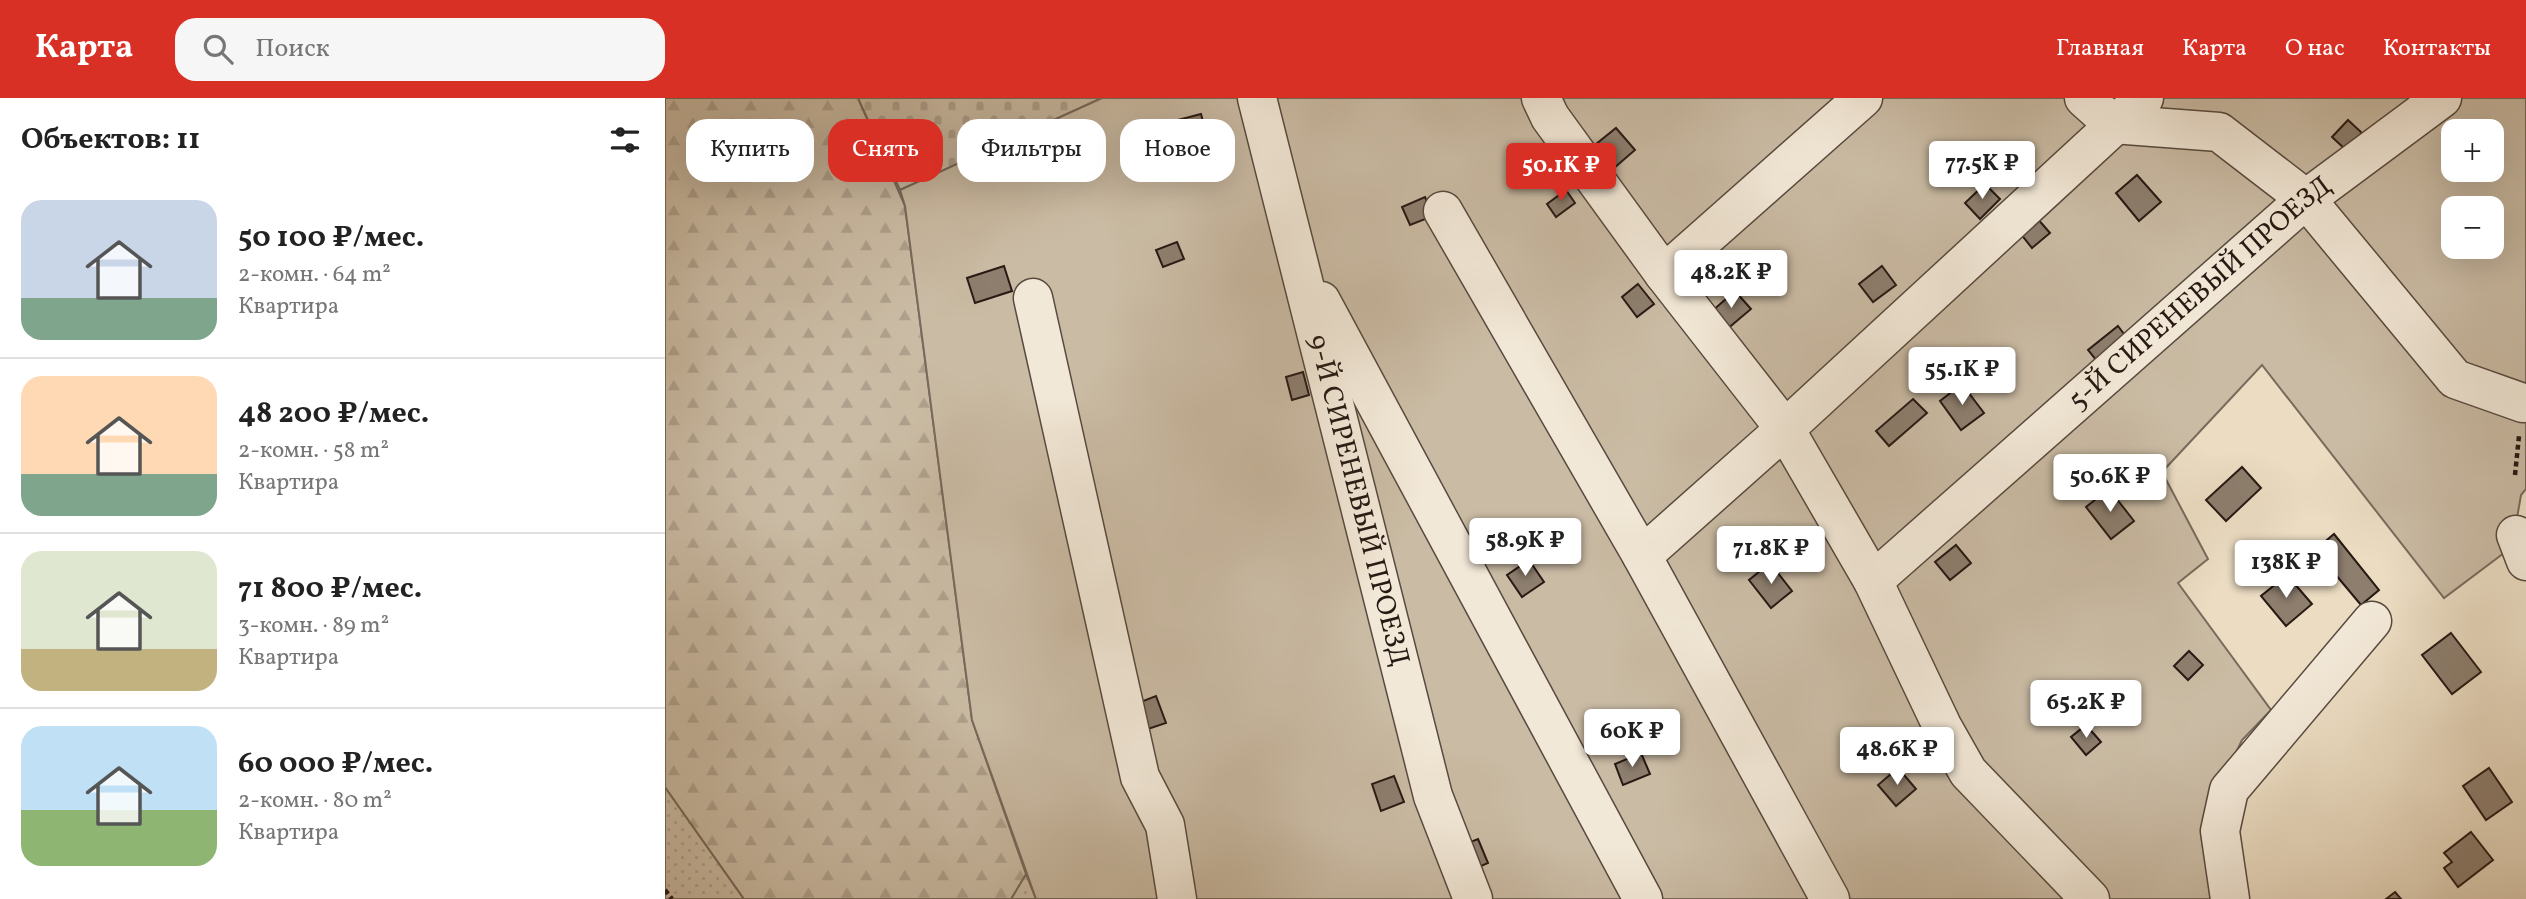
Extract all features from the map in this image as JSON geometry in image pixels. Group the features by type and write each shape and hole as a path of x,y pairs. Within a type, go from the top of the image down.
{"street":[{"name":"9-Й СИРЕНЕВЫЙ ПРОЕЗД","path":"1257,98 1433,796 1472,899"},
{"path":"1664,274 1863,98"},
{"path":"2084,98 2113,124 2219,132 2306,199 2455,379 2523,403"},
{"path":"1642,556 1785,429 2144,98"},
{"name":"5-Й СИРЕНЕВЫЙ ПРОЕЗД","path":"1873,581 2306,199 2442,98"},
{"path":"1555,104 1664,274 1785,429 1873,581 1968,772 2090,899"},
{"path":"1443,211 1642,556 1830,899"},
{"path":"1294,250 1643,899"},
{"path":"1033,298 1140,777 1165,825 1177,899"},
{"path":"2230,899 2220,831 2229,790 2372,621"}],"path":[{"path":"2515,475 2523,403"},
{"path":"665,890 672,899"}],"green space":[{"path":"665,98 858,98 867,119 828,119 828,182 895,182 905,206 972,720 1026,874 1011,899 744,899 665,787"},
{"path":"858,98 1102,98 1056,119 957,119 957,164 943,170 943,119 868,119"},
{"path":"1102,98 2526,98 2526,489 2521,495 2512,547 2444,598 2262,365 2162,472 2208,559 2178,583 2271,710 2242,740 2208,810 2218,899 1036,899 972,720 905,206 900,190 918,182 943,182 943,170 957,164 957,182 1106,182 1106,119 1056,119"},
{"path":"896,182 918,182 900,190"},
{"path":"665,787 744,899 665,899"},
{"path":"1026,874 1036,899 1011,899"}],"building":[{"path":"1201,114 1202,119 1182,119"},
{"path":"2348,120 2362,133 2346,150 2332,137"},
{"path":"1616,128 1635,150 1614,168 1595,145"},
{"path":"2137,175 2161,202 2139,221 2116,193"},
{"path":"1985,184 2000,199 1980,219 1965,203"},
{"path":"1566,190 1575,203 1556,217 1547,204"},
{"path":"1425,197 1433,216 1410,225 1402,207"},
{"path":"2030,210 2050,233 2032,248 2013,224"},
{"path":"1177,242 1184,259 1163,267 1156,250"},
{"path":"1004,266 1012,291 975,303 967,278"},
{"path":"1882,266 1896,285 1873,302 1859,284"},
{"path":"1638,284 1654,304 1637,317 1622,297"},
{"path":"1735,291 1751,309 1726,330 1711,312"},
{"path":"2118,326 2130,342 2101,366 2088,350"},
{"path":"1303,372 1309,395 1292,400 1286,377"},
{"path":"1962,384 1984,413 1961,430 1940,401"},
{"path":"1913,399 1927,413 1889,446 1876,431"},
{"path":"2242,467 2261,488 2226,521 2206,500"},
{"path":"2109,489 2134,521 2111,539 2086,507"},
{"path":"2334,534 2379,590 2361,605 2315,550"},
{"path":"1956,545 1971,563 1950,580 1935,562"},
{"path":"1529,560 1544,582 1522,597 1507,575"},
{"path":"1770,563 1792,591 1771,608 1749,580"},
{"path":"2287,575 2312,604 2286,626 2261,596"},
{"path":"2451,633 2481,672 2452,694 2422,655"},
{"path":"2189,651 2203,665 2188,680 2174,666"},
{"path":"1156,696 1166,723 1148,729 1138,703"},
{"path":"2086,725 2101,742 2086,755 2071,737"},
{"path":"1641,753 1650,774 1623,785 1615,764"},
{"path":"1898,768 1916,789 1896,806 1878,785"},
{"path":"2489,768 2512,802 2486,820 2463,786"},
{"path":"1394,776 1404,802 1381,811 1372,784"},
{"path":"2471,832 2493,860 2458,887 2444,868 2452,862 2444,853"},
{"path":"1478,839 1488,863 1474,869 1463,845"},
{"path":"2395,892 2401,899 2386,899"}]}
